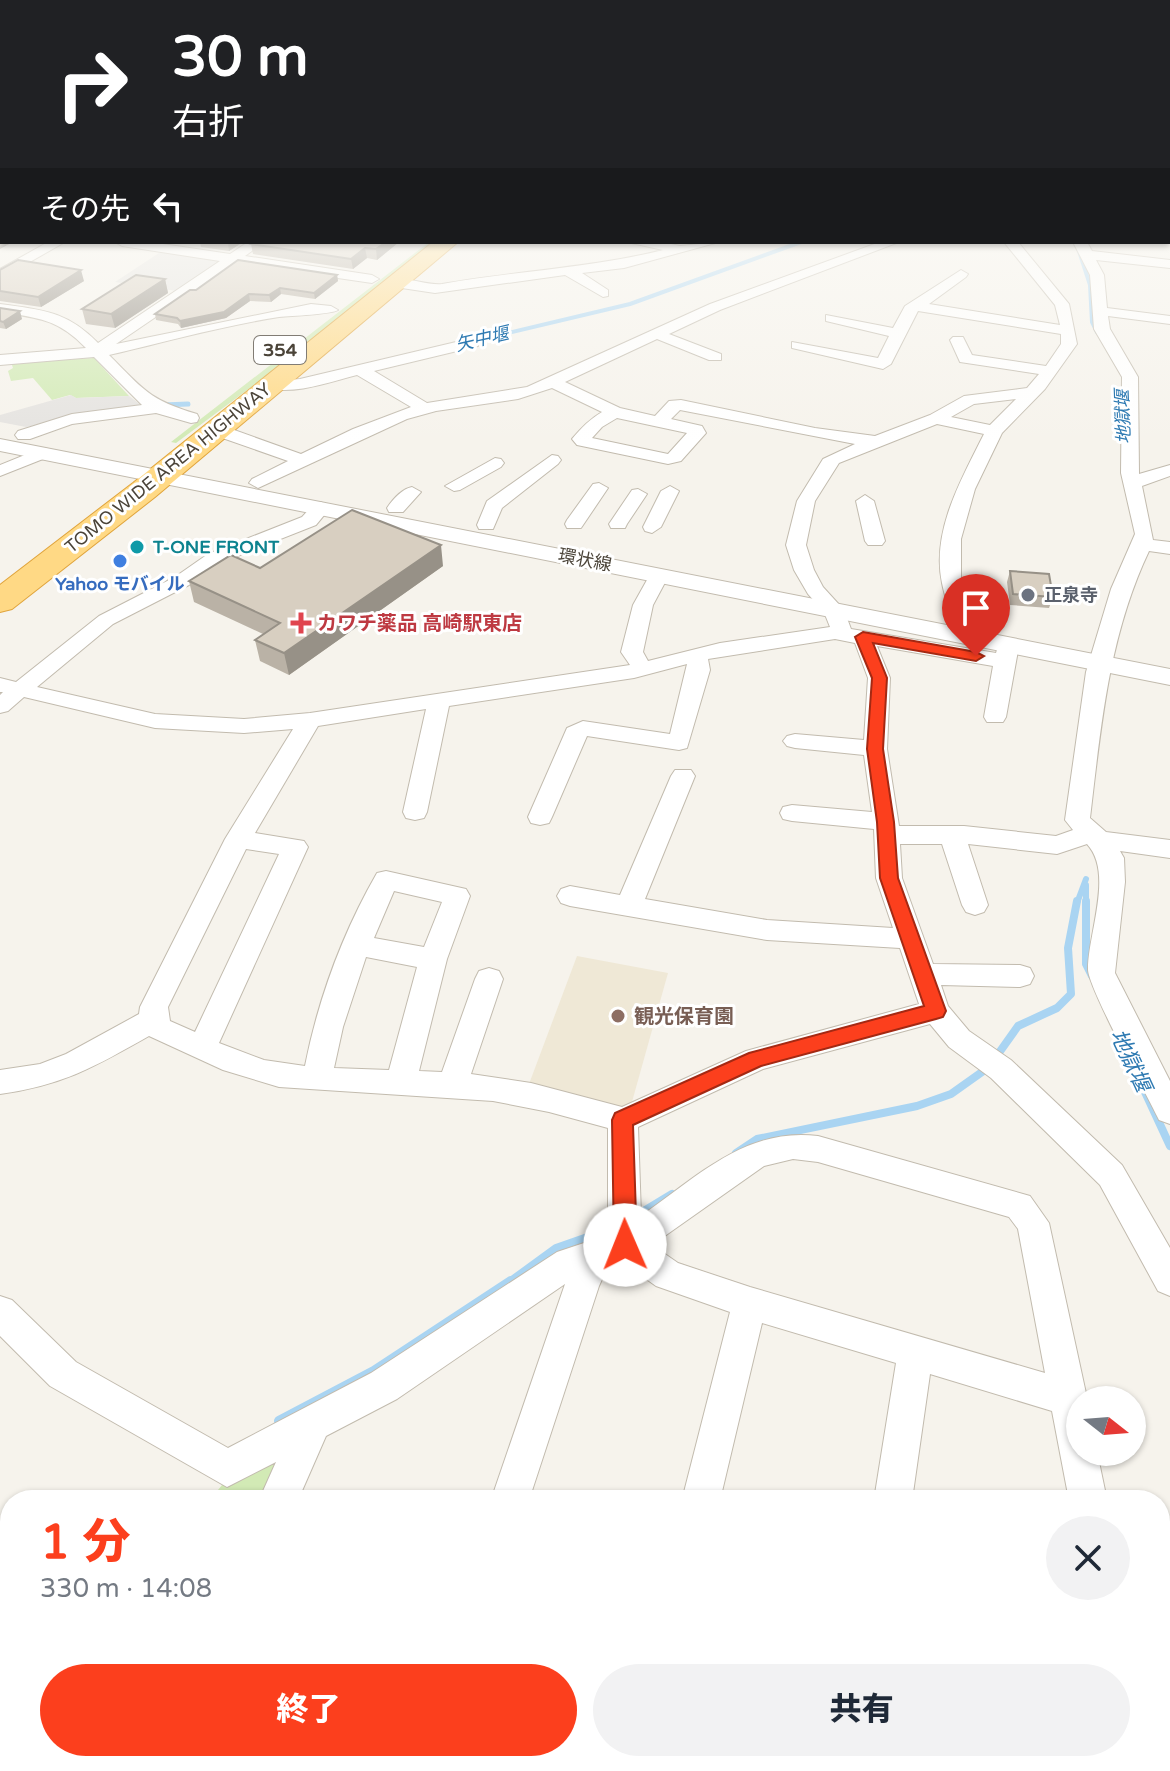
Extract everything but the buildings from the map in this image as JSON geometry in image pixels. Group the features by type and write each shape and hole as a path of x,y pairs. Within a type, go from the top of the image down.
{"highway":[{"name":"TOMO WIDE AREA HIGHWAY","path":"0,568 152,459 217,430 272,385 387,278"},
{"name":"TOMO WIDE AREA HIGHWAY","path":"0,602 152,459 191,418 331,310 389,278"}],"street":[{"path":"100,352 104,345 203,278"},
{"path":"362,278 435,289 514,278"},
{"path":"580,278 603,293"},
{"path":"258,483 393,419 424,408 507,398 554,383 715,307 795,278"},
{"path":"797,345 883,364 910,309 956,278"},
{"path":"1049,278 1102,329 1130,377 1132,483 1143,524 1143,544 1121,589 1102,655 1077,820 1095,836 1111,858 1112,882 1101,973 1170,1111"},
{"path":"963,619 951,580 951,539 966,489 994,431 1031,393 1067,348 1069,331 1086,312 1096,278"},
{"path":"916,306 1069,331"},
{"path":"0,308 59,319 73,326 140,396 157,408 191,418"},
{"path":"0,360 100,352 272,314 311,308 331,310"},
{"path":"1086,312 1170,320"},
{"path":"831,318 900,334"},
{"path":"657,334 715,357"},
{"path":"958,340 966,359 988,356 1050,371"},
{"path":"272,385 300,384 473,343"},
{"path":"360,370 424,408"},
{"path":"554,383 615,412 696,430 697,433 675,457 668,459 581,439 596,423 615,412"},
{"path":"1031,393 970,399 936,419 832,459 806,501 796,545 815,590 834,610 879,678 875,749 886,828 889,878 936,1011 959,1039 1001,1069 1111,1175 1170,1280"},
{"path":"659,422 675,405 681,405 815,433 878,442"},
{"path":"24,435 44,426 157,408"},
{"path":"936,419 994,431"},
{"path":"217,430 304,461"},
{"name":"環状線","path":"0,431 152,459 258,483 404,500 486,525 963,619 1102,655 1170,677"},
{"name":"環状線","path":"0,445 42,453 152,459 321,508 834,610 1006,653 1170,659"},
{"path":"0,471 42,453"},
{"path":"486,525 494,505 552,460"},
{"path":"454,486 495,463"},
{"path":"1132,483 1170,470"},
{"path":"574,524 599,488"},
{"path":"652,527 670,491"},
{"path":"618,524 638,494"},
{"path":"865,501 875,541"},
{"path":"0,706 9,688 106,620 182,581 215,558 309,521 321,508"},
{"path":"1143,544 1170,548"},
{"path":"643,669 632,652 643,605 659,575"},
{"path":"9,688 155,721 244,726 310,720 643,669 747,644 852,635 1006,653 995,717"},
{"path":"540,817 575,733 583,728 679,743 699,670 697,655"},
{"path":"415,812 439,700"},
{"path":"310,720 238,839 154,1007 153,1020 160,1029 237,1063 277,1074 317,1079 452,1085 560,1101 623,1120 756,1059 936,1011"},
{"path":"795,741 875,749"},
{"path":"629,906 683,776"},
{"path":"792,813 886,828 1057,845 1095,836 1170,849"},
{"path":"952,835 975,905"},
{"path":"202,1048 295,847 238,839"},
{"path":"317,1079 324,1032 356,945 386,880 457,896 433,959 401,1082"},
{"path":"570,896 767,930 911,939"},
{"path":"356,945 433,959"},
{"path":"923,974 1020,976"},
{"path":"452,1085 489,979"},
{"path":"0,1082 42,1076 76,1063 153,1020"},
{"path":"513,1490 582,1285 610,1250 623,1120"},
{"path":"0,1312 63,1374 227,1468 384,1386 569,1263 610,1250 756,1154 793,1146 818,1149 1019,1206 1033,1223 1067,1386"},
{"path":"610,1250 668,1275 750,1303 1066,1397"},
{"path":"703,1490 750,1303"},
{"path":"894,1490 915,1353"},
{"path":"283,1490 313,1424"},
{"path":"1082,1466 1086,1490"}],"shaded area":[{"path":"122,278 197,278 177,291 115,282"},
{"path":"71,395 76,398 129,396 141,405 26,427 0,422 0,415"},
{"path":"577,956 668,973 630,1109 529,1084"}],"green space":[{"path":"383,278 392,278 273,371 176,443 171,442"},
{"path":"94,358 129,396 76,398 70,395 52,400 33,378 11,381 8,371 13,368 11,362"},
{"path":"279,1460 265,1490 218,1490 222,1485"}],"waterway":[{"name":"矢中堰","path":"470,342 630,304 703,278"},
{"name":"地獄堰","path":"1088,278 1092,322 1097,332"},
{"name":"矢中堰","path":"163,405 188,404"},
{"path":"1077,903 1086,879"},
{"name":"地獄堰","path":"1086,885 1086,964 1092,976"},
{"path":"996,1057 1018,1026 1057,1008 1071,994 1068,948 1077,901"},
{"path":"736,1153 757,1139 917,1106 951,1094 989,1067"},
{"name":"地獄堰","path":"1145,1092 1170,1146"},
{"path":"634,1217 672,1194"},
{"path":"508,1283 556,1248 616,1227"},
{"path":"279,1421 374,1371 508,1283"}],"place":[{"name":"T-ONE FRONT","path":"137,547"},
{"name":"Yahoo モバイル","path":"120,561"},
{"name":"正泉寺","path":"1028,595"},
{"name":"カワチ薬品 高崎駅東店","path":"301,623"},
{"name":"観光保育園","path":"618,1016"}],"route":[{"path":"625,1245 623,1120 756,1059 936,1011 889,878 886,822 875,749 879,678 863,637 976,656"}]}
